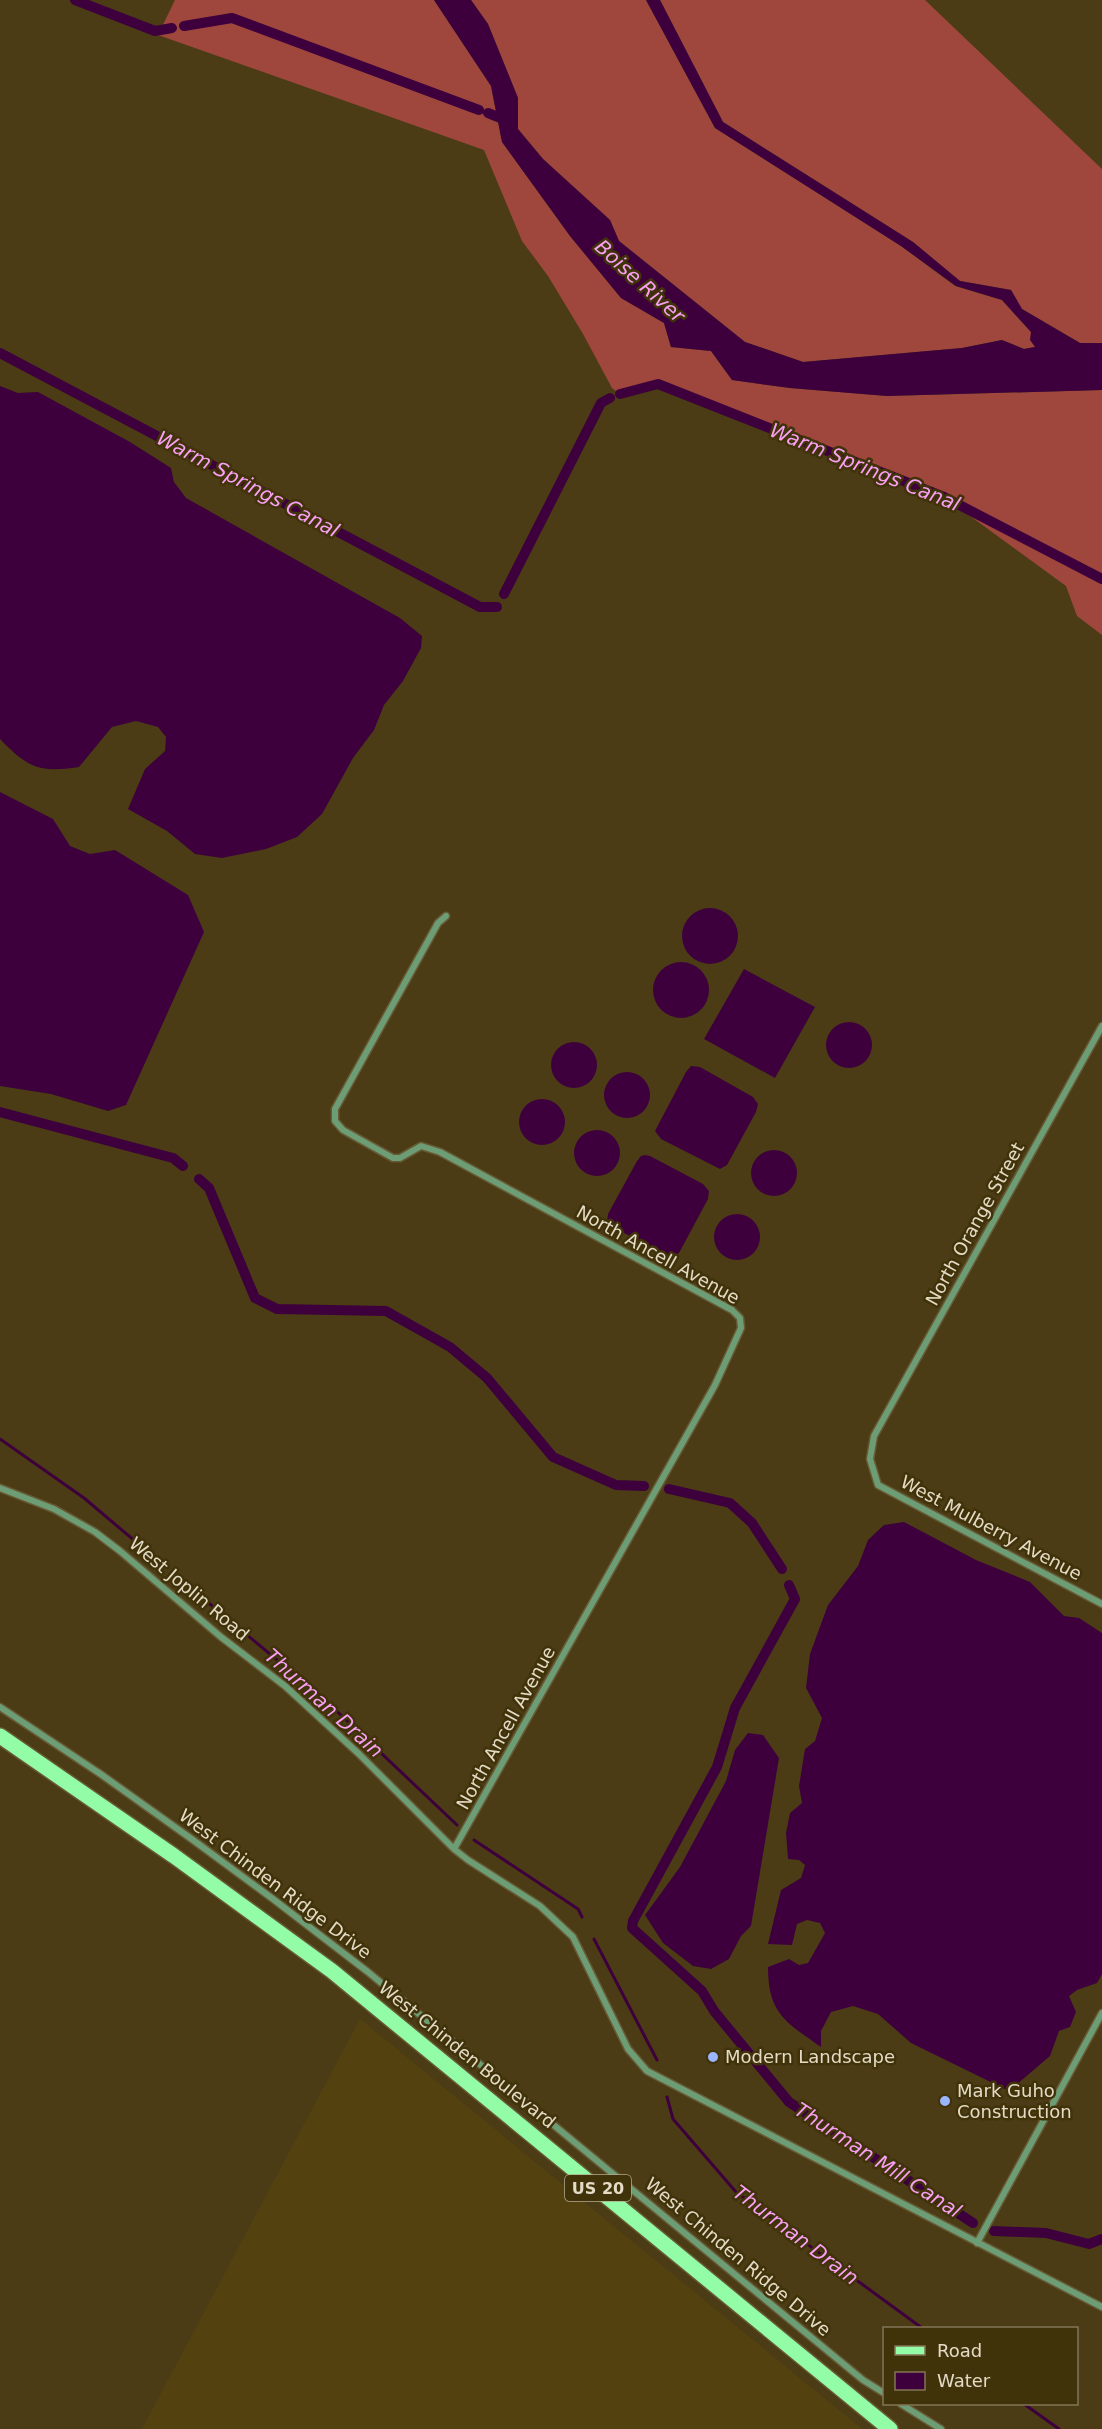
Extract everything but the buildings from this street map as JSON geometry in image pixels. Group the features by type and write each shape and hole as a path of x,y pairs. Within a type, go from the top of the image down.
{"main road":[{"name":"West Chinden Boulevard","path":"0,1736 174,1856 332,1971 890,2429"}],"street":[{"name":"North Ancell Avenue","path":"446,916 438,922 335,1109 333,1116 338,1126 393,1158 400,1158 421,1146 440,1152 732,1310 740,1318 741,1328 715,1384 454,1849"},
{"name":"North Orange Street","path":"874,1436 1102,1026"},
{"name":"West Mulberry Avenue","path":"874,1436 870,1459 878,1485 1102,1604"},
{"name":"West Joplin Road","path":"0,1488 54,1509 95,1532 120,1551 221,1637 285,1686 359,1754 454,1849 540,1906 573,1937 628,2049 647,2071 1102,2307"},
{"name":"West Chinden Ridge Drive","path":"0,1707 102,1775 282,1906 438,2028 863,2379 883,2392"},
{"path":"977,2243 1102,2013"},
{"path":"904,2405 941,2429"}],"shaded area":[{"path":"175,0 434,0 491,86 502,142 570,236 621,298 664,323 671,347 711,351 732,380 790,388 887,396 1102,390 1102,635 1077,616 1066,586 944,497 658,384 620,394 612,388 548,276 522,241 484,150 158,35"},
{"path":"471,0 646,0 715,128 901,246 955,286 1002,300 1031,332 1035,347 1024,349 1002,340 962,348 803,362 745,342 619,241 610,220 543,159 518,129 518,98 488,24"},
{"path":"660,0 925,0 1102,169 1102,343 1080,343 1022,309 1011,290 960,281 913,242 723,122"},
{"path":"360,2019 862,2429 142,2429"}],"water":[{"name":"Boise River","path":"434,0 471,0 488,24 518,98 518,129 543,159 610,220 619,241 745,342 803,362 962,348 1002,340 1024,349 1035,347 1030,340 1031,332 1002,300 956,286 901,246 715,128 646,0 660,0 723,122 913,242 960,281 1011,290 1022,309 1080,343 1102,343 1102,390 887,396 790,388 732,380 711,351 671,347 664,323 621,298 570,236 502,142 491,86"},
{"path":"0,386 18,393 38,392 130,442 171,468 174,482 186,498 400,618 422,636 421,648 403,681 384,705 374,730 353,758 322,814 297,837 266,849 222,858 195,854 167,831 128,809 145,769 165,751 166,737 158,727 136,721 112,727 79,767 65,769 35,766 19,756 0,739"},
{"path":"0,792 53,819 70,846 90,854 115,850 188,895 204,932 126,1105 108,1111 51,1094 0,1086"},
{"path":"705,908 715,908 730,916 736,925 738,936 736,947 730,956 715,964 705,964 694,959 687,952 682,941 682,931 687,920 694,913"},
{"path":"681,962 692,964 701,970 707,979 709,990 707,1001 701,1010 692,1016 681,1018 670,1016 661,1010 655,1001 653,990 655,979 661,970 670,964"},
{"path":"744,969 815,1007 775,1078 704,1039"},
{"path":"849,1022 858,1023 865,1029 871,1036 871,1054 865,1061 858,1067 849,1068 840,1067 833,1061 827,1054 826,1045 827,1036 833,1029 840,1023"},
{"path":"574,1042 590,1049 597,1065 590,1081 574,1088 558,1081 551,1065 558,1049"},
{"path":"691,1066 700,1067 753,1097 758,1104 756,1112 727,1165 720,1169 661,1139 655,1131"},
{"path":"627,1072 643,1079 650,1095 643,1111 627,1118 611,1111 604,1095 611,1079"},
{"path":"542,1099 551,1100 559,1105 564,1113 564,1131 559,1139 551,1144 542,1145 533,1144 525,1139 520,1131 519,1122 520,1113 525,1105 533,1100"},
{"path":"597,1130 613,1137 620,1153 613,1169 597,1176 581,1169 574,1153 581,1137"},
{"path":"774,1150 783,1151 790,1157 796,1164 796,1182 790,1189 783,1195 774,1196 765,1195 758,1189 752,1182 751,1173 752,1164 758,1157 765,1151"},
{"path":"645,1155 703,1184 709,1191 708,1199 679,1253 671,1258 613,1227 607,1221 608,1214 637,1161"},
{"path":"737,1214 746,1215 753,1221 759,1228 759,1246 753,1253 746,1259 737,1260 728,1259 721,1253 715,1246 714,1237 715,1228 721,1221 728,1215"},
{"path":"904,1522 976,1560 1030,1582 1064,1616 1079,1618 1102,1633 1102,1974 1097,1983 1077,1990 1069,1996 1076,2012 1070,2027 1059,2031 1050,2056 1009,2091 911,2043 878,2014 853,2006 831,2012 821,2031 821,2047 798,2031 781,2015 771,1996 768,1967 789,1959 799,1965 808,1963 825,1933 820,1923 807,1920 797,1924 792,1945 768,1944 781,1890 801,1878 805,1865 799,1860 788,1859 786,1833 790,1813 802,1803 799,1786 805,1749 815,1741 822,1718 806,1688 810,1654 828,1605 858,1566 868,1540 884,1525"},
{"path":"748,1733 763,1735 779,1758 751,1926 741,1936 729,1959 711,1969 693,1966 663,1943 645,1915 680,1867 726,1781 735,1750"}],"waterway":[{"path":"75,0 155,31 172,28"},
{"path":"184,26 232,18 479,110"},
{"path":"488,113 508,121"},
{"name":"Warm Springs Canal","path":"0,353 480,607 497,607"},
{"name":"Warm Springs Canal","path":"620,394 658,384 944,497 1102,579"},
{"name":"Warm Springs Canal","path":"504,594 601,403 610,398"},
{"name":"Thurman Mill Canal","path":"0,1112 173,1158 183,1166"},
{"name":"Thurman Mill Canal","path":"199,1179 209,1188 255,1298 277,1309 386,1311 450,1347 487,1378 553,1457 616,1485 644,1486"},
{"name":"Thurman Drain","path":"0,1439 84,1498 155,1558"},
{"name":"Thurman Mill Canal","path":"669,1489 730,1503 752,1523 782,1569"},
{"name":"Thurman Drain","path":"187,1585 324,1699 457,1825"},
{"name":"Thurman Mill Canal","path":"789,1585 795,1599 735,1708 717,1767 633,1921 632,1928 702,1991 714,2011 789,2102 973,2223"},
{"name":"Thurman Drain","path":"474,1840 578,1909 582,1917"},
{"name":"Thurman Drain","path":"594,1939 657,2060"},
{"name":"Thurman Drain","path":"667,2097 673,2119 736,2192 921,2327"},
{"name":"Thurman Mill Canal","path":"994,2231 1046,2233 1089,2244 1102,2239"},
{"name":"Thurman Drain","path":"1025,2405 1059,2429"}],"place":[{"name":"Modern Landscape","path":"713,2057"},
{"name":"Mark Guho Construction","path":"945,2101"}]}
